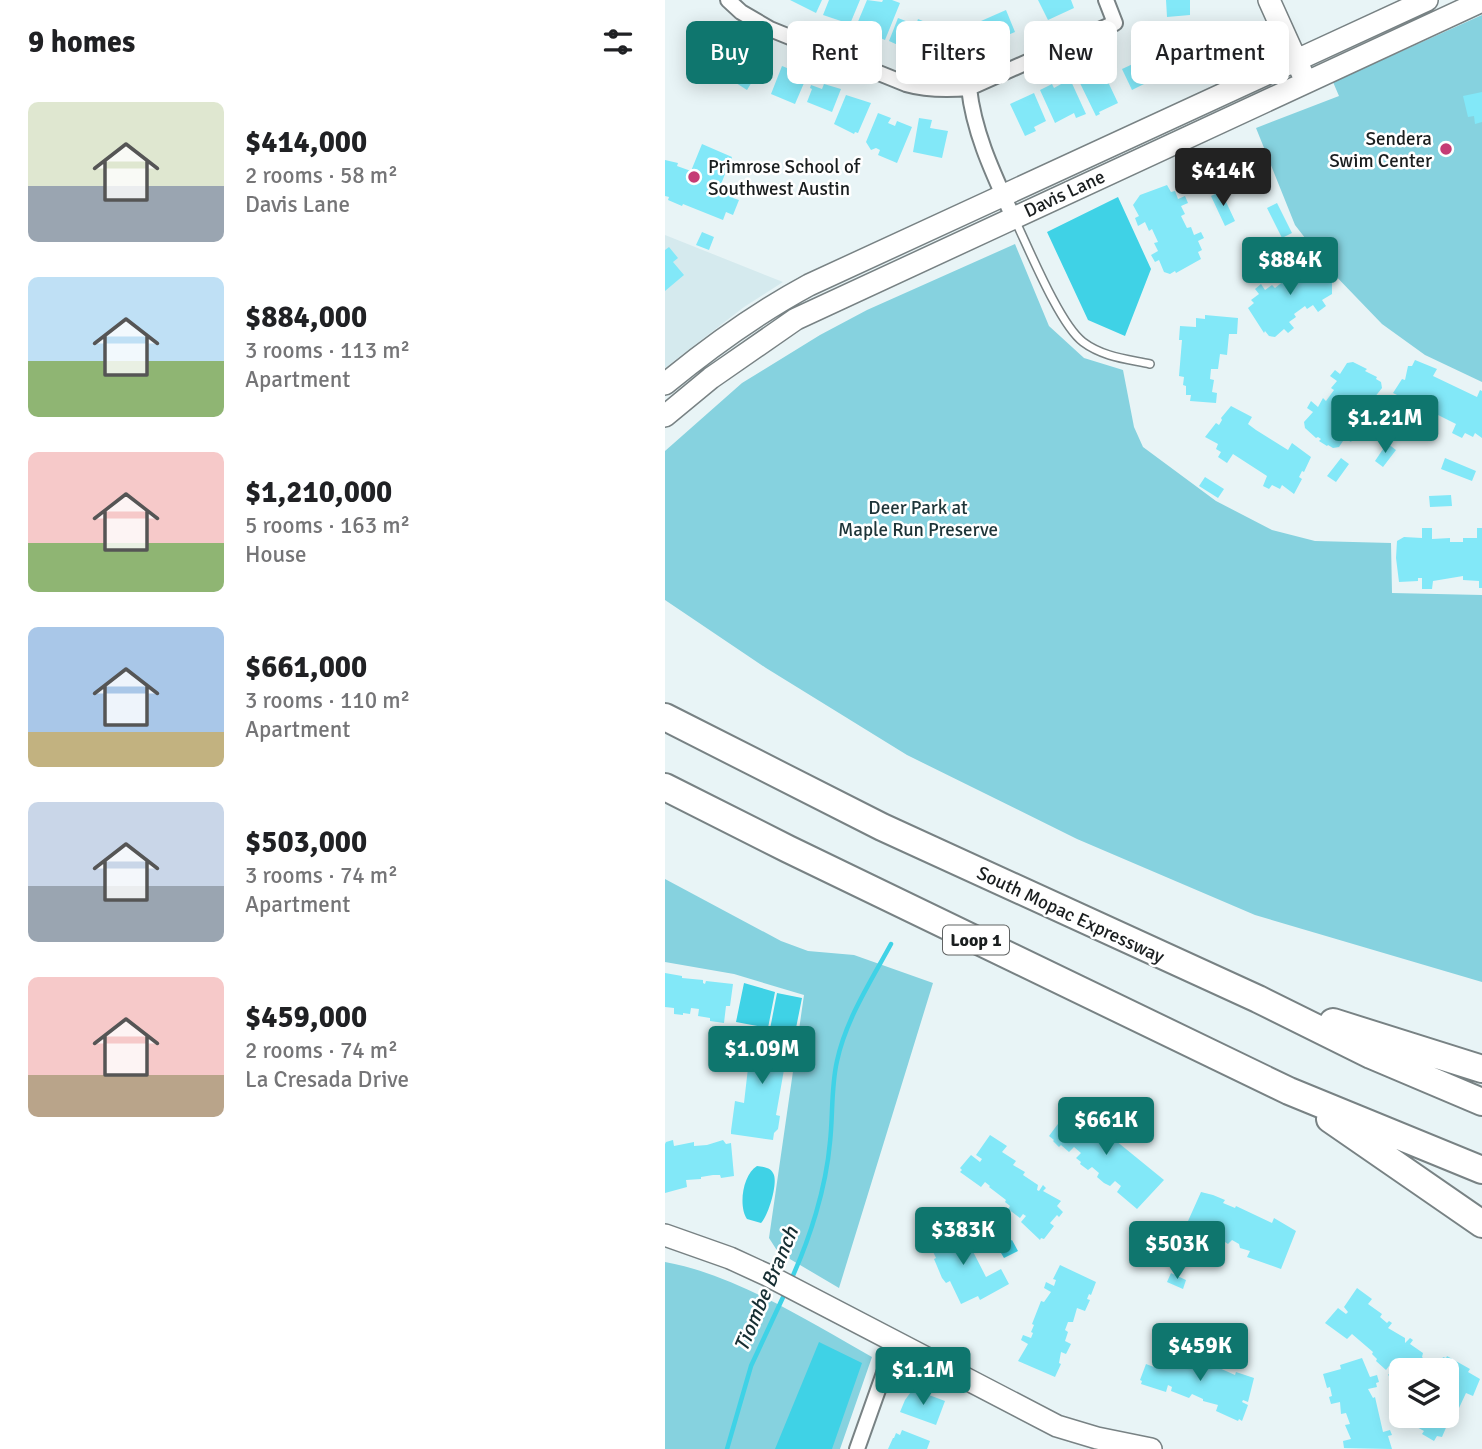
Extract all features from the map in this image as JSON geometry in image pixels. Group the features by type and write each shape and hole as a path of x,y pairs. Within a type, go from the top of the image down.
{"highway":[{"name":"South Mopac Expressway","path":"665,717 882,827 1258,999 1371,1055 1482,1102"},
{"name":"Loop 1","path":"665,787 1289,1091 1482,1170"},
{"path":"1258,999 1482,1069"},
{"path":"1289,1091 1482,1224"}],"main road":[{"path":"1269,0 1306,81"},
{"name":"Davis Lane","path":"665,384 768,307 809,285 1427,0"},
{"name":"Davis Lane","path":"665,416 711,378 796,319 1482,1"},
{"path":"768,307 781,329"},
{"path":"672,1240 730,1258 767,1275 1057,1426 1097,1438 1151,1449"}],"street":[{"path":"728,0 741,12 770,29 906,84 934,89 969,88 1115,23 1106,0"},
{"path":"969,88 971,107 981,140 1013,217"},
{"path":"857,1449 895,1342"}],"lane":[{"path":"1013,217 1063,317 1082,342 1107,355 1150,364"}],"shaded area":[{"path":"1118,197 1151,269 1125,336 1088,320 1047,232"},
{"path":"665,235 783,282 744,307 665,368"},
{"path":"744,983 775,992 768,1028 736,1022"},
{"path":"777,993 802,998 795,1033 770,1029"},
{"path":"757,1166 770,1170 775,1183 767,1214 761,1223 747,1219 743,1206 745,1183"},
{"path":"995,1224 1008,1242 1012,1240 1018,1251 1004,1258 995,1243 986,1248 978,1234"},
{"path":"819,1342 862,1363 832,1449 775,1449"}],"green space":[{"path":"1482,15 1482,382 1425,355 1382,324 1329,269 1295,225 1256,128 1339,96 1333,82"},
{"name":"Deer Park at Maple Run Preserve","path":"1015,244 1049,326 1084,358 1123,370 1134,427 1143,447 1216,501 1272,530 1315,541 1391,543 1392,593 1482,595 1482,982 1255,915 1077,839 907,755 766,668 665,600 665,451 742,383 820,335 867,310"},
{"path":"665,879 781,941 808,951 854,955 933,983 839,1288 778,1252 769,1238 804,995 734,974 665,962"},
{"path":"665,1262 691,1268 745,1288 872,1357 840,1449 665,1449"}],"building":[{"path":"790,0 822,0 816,13"},
{"path":"829,0 860,0 851,21 841,21 823,15"},
{"path":"867,0 892,0 900,3 885,40 882,39 882,21 858,21"},
{"path":"1038,0 1071,0 1074,8 1048,20"},
{"path":"1166,0 1190,0 1190,15 1167,17"},
{"path":"1006,10 1015,32 1010,34 1010,21 981,21"},
{"path":"896,23 896,44 889,41"},
{"path":"1131,65 1131,84 1144,84 1132,90 1122,69"},
{"path":"782,66 787,68 787,84 804,84 795,104 771,94"},
{"path":"738,84 751,84 747,90"},
{"path":"824,84 841,89 832,112 807,102 811,85 822,89"},
{"path":"1052,84 1054,88 1061,84 1072,84 1086,114 1076,118 1074,113 1055,123 1040,90"},
{"path":"1080,84 1109,84 1118,103 1096,116"},
{"path":"1482,92 1482,122 1475,124 1474,116 1468,117 1463,96"},
{"path":"1034,93 1046,121 1034,127 1036,131 1025,136 1010,104"},
{"path":"846,95 871,103 858,133 854,134 834,124"},
{"path":"878,113 891,118 888,123 895,126 897,121 912,127 897,163 878,155 880,150 871,150 866,142"},
{"path":"919,118 932,120 930,128 948,131 942,158 913,152"},
{"name":"Primrose School of Southwest Austin","path":"702,144 732,157 721,184 736,190 733,198 739,200 733,215 726,212 723,220 683,204 682,206 665,196 665,160 678,163 677,166 691,171"},
{"path":"1167,185 1171,192 1175,191 1178,199 1185,196 1188,203 1181,206 1185,214 1181,216 1194,235 1201,232 1204,238 1198,241 1202,250 1198,252 1201,259 1170,274 1164,272 1159,260 1155,262 1151,255 1158,251 1154,243 1158,242 1145,222 1138,226 1135,218 1139,216 1133,205 1140,195"},
{"path":"1221,191 1235,221 1225,226 1211,196"},
{"path":"1277,203 1292,233 1282,238 1267,208"},
{"path":"702,232 714,237 709,250 696,245"},
{"path":"669,247 678,258 673,262 684,275 665,291 665,250"},
{"path":"1290,258 1296,266 1312,260 1332,282 1332,294 1322,300 1326,306 1318,312 1313,305 1307,309 1305,306 1294,314 1296,317 1289,322 1294,328 1288,333 1284,329 1275,337 1269,336 1265,331 1264,333 1248,308 1254,303 1251,300 1259,294 1255,289 1261,284 1265,290 1272,285 1275,288 1285,280 1283,277 1290,272 1284,263"},
{"path":"1205,315 1238,318 1237,334 1229,334 1227,355 1220,354 1218,369 1211,369 1210,379 1214,380 1212,392 1217,393 1216,403 1190,401 1191,395 1186,395 1186,386 1183,385 1184,377 1179,376 1182,340 1179,340 1180,326 1196,327 1196,318 1205,319"},
{"path":"1415,360 1437,369 1433,376 1477,397 1480,390 1482,391 1482,438 1475,433 1473,437 1465,433 1462,438 1452,433 1456,424 1422,407 1417,416 1407,412 1410,406 1405,404 1407,400 1393,393 1402,379 1405,380 1408,366 1412,366"},
{"path":"1353,362 1367,369 1365,371 1381,382 1382,388 1374,398 1380,402 1374,410 1368,406 1363,411 1360,409 1352,420 1355,422 1350,430 1356,434 1351,442 1345,438 1339,447 1333,448 1319,441 1321,439 1305,428 1304,422 1313,412 1307,408 1311,401 1318,407 1323,398 1326,401 1337,381 1330,376 1335,370 1340,374 1347,363"},
{"path":"1231,406 1252,417 1248,424 1256,430 1288,450 1292,443 1311,457 1299,477 1302,479 1294,494 1282,485 1280,489 1272,485 1269,489 1263,486 1267,476 1233,454 1227,463 1218,457 1221,452 1216,449 1218,444 1205,437 1216,423 1219,425"},
{"path":"1387,443 1396,450 1383,467 1375,461"},
{"path":"1341,458 1349,464 1336,482 1327,476"},
{"path":"1445,458 1476,471 1472,481 1441,469"},
{"path":"1205,477 1224,489 1218,498 1199,486"},
{"path":"1451,495 1452,506 1430,507 1429,496"},
{"path":"1422,528 1432,528 1432,539 1450,538 1450,542 1463,542 1463,538 1477,538 1477,528 1482,528 1482,588 1479,588 1479,581 1463,580 1463,576 1433,581 1432,589 1422,589 1422,578 1418,578 1418,581 1399,582 1397,541 1404,537 1422,538"},
{"path":"665,973 703,980 705,984 706,981 733,984 724,1023 698,1016 699,1009 691,1008 690,1014 683,1015 674,1014 674,1008 665,1007"},
{"path":"750,1031 791,1038 789,1064 785,1064 776,1115 780,1116 778,1129 773,1140 731,1134 735,1101 744,1103 748,1068 751,1064 743,1061 744,1055 753,1058 744,1054"},
{"path":"1072,1105 1164,1180 1137,1209 1117,1192 1121,1186 1115,1181 1110,1186 1104,1183 1092,1167 1088,1170 1080,1164 1076,1158 1081,1153 1074,1147 1069,1152 1061,1145 1059,1147 1049,1136"},
{"path":"990,1135 1007,1146 1002,1152 1016,1161 1013,1165 1038,1185 1037,1190 1043,1185 1046,1188 1043,1191 1061,1201 1057,1206 1063,1212 1050,1223 1054,1226 1044,1239 1040,1240 1021,1222 1026,1216 1023,1214 1020,1218 1008,1209 1010,1206 1006,1200 985,1182 981,1187 960,1172 960,1168 971,1155 980,1162 982,1159 976,1155"},
{"path":"673,1140 674,1146 694,1142 694,1146 707,1145 723,1140 726,1144 731,1143 734,1176 721,1178 720,1175 713,1175 686,1180 687,1187 665,1193 665,1144"},
{"path":"1201,1192 1225,1200 1223,1203 1235,1208 1236,1206 1272,1223 1274,1218 1296,1231 1281,1269 1247,1257 1250,1251 1240,1248 1239,1244 1232,1240 1228,1244 1216,1236 1213,1244 1208,1241 1211,1234 1206,1241 1184,1230"},
{"path":"952,1226 957,1235 963,1232 986,1277 1001,1269 1009,1284 980,1300 978,1296 961,1304 950,1281 946,1283 942,1278 927,1239"},
{"path":"1060,1265 1096,1282 1087,1299 1090,1300 1085,1311 1077,1308 1073,1322 1068,1322 1065,1341 1071,1344 1066,1354 1061,1352 1061,1364 1055,1377 1018,1361 1028,1344 1021,1340 1023,1335 1031,1338 1032,1324 1041,1301 1044,1302 1051,1292 1044,1288 1046,1282 1054,1286 1056,1280 1053,1279"},
{"path":"1171,1273 1186,1280 1183,1289 1167,1282"},
{"path":"1357,1288 1372,1299 1368,1304 1382,1314 1380,1317 1387,1323 1392,1323 1388,1328 1405,1338 1405,1343 1410,1338 1413,1340 1410,1344 1423,1353 1423,1358 1389,1358 1386,1370 1376,1361 1373,1352 1352,1334 1347,1339 1325,1323 1338,1308 1346,1314 1348,1312 1344,1307"},
{"path":"1163,1345 1183,1358 1182,1360 1187,1362 1191,1359 1205,1367 1205,1370 1208,1363 1235,1375 1236,1372 1254,1378 1248,1402 1242,1402 1248,1405 1242,1421 1216,1411 1218,1405 1203,1401 1192,1394 1189,1398 1171,1391 1172,1387 1168,1385 1166,1392 1141,1384 1146,1364 1154,1367 1156,1355 1159,1356"},
{"path":"1362,1358 1370,1377 1377,1375 1377,1387 1368,1389 1373,1398 1375,1397 1383,1432 1390,1430 1392,1435 1388,1436 1392,1449 1344,1448 1343,1441 1351,1439 1345,1425 1350,1424 1346,1413 1341,1414 1340,1402 1331,1404 1330,1387 1327,1388 1323,1374 1341,1369 1340,1365"},
{"path":"1459,1363 1480,1379 1473,1396 1466,1393 1459,1408"},
{"path":"913,1389 945,1401 936,1425 900,1412"},
{"path":"1419,1428 1446,1428 1442,1437 1437,1436 1434,1441 1422,1434 1424,1431"},
{"path":"902,1430 930,1441 927,1449 888,1449 896,1433 900,1435"}],"waterway":[{"name":"Tiombe Branch","path":"790,1282 810,1231 825,1177 834,1081 841,1045 860,1001 891,944"},
{"name":"Tiombe Branch","path":"727,1449 751,1366 785,1293"}],"place":[{"name":"Sendera Swim Center","path":"1446,149"},
{"name":"Primrose School of Southwest Austin","path":"694,177"}]}
